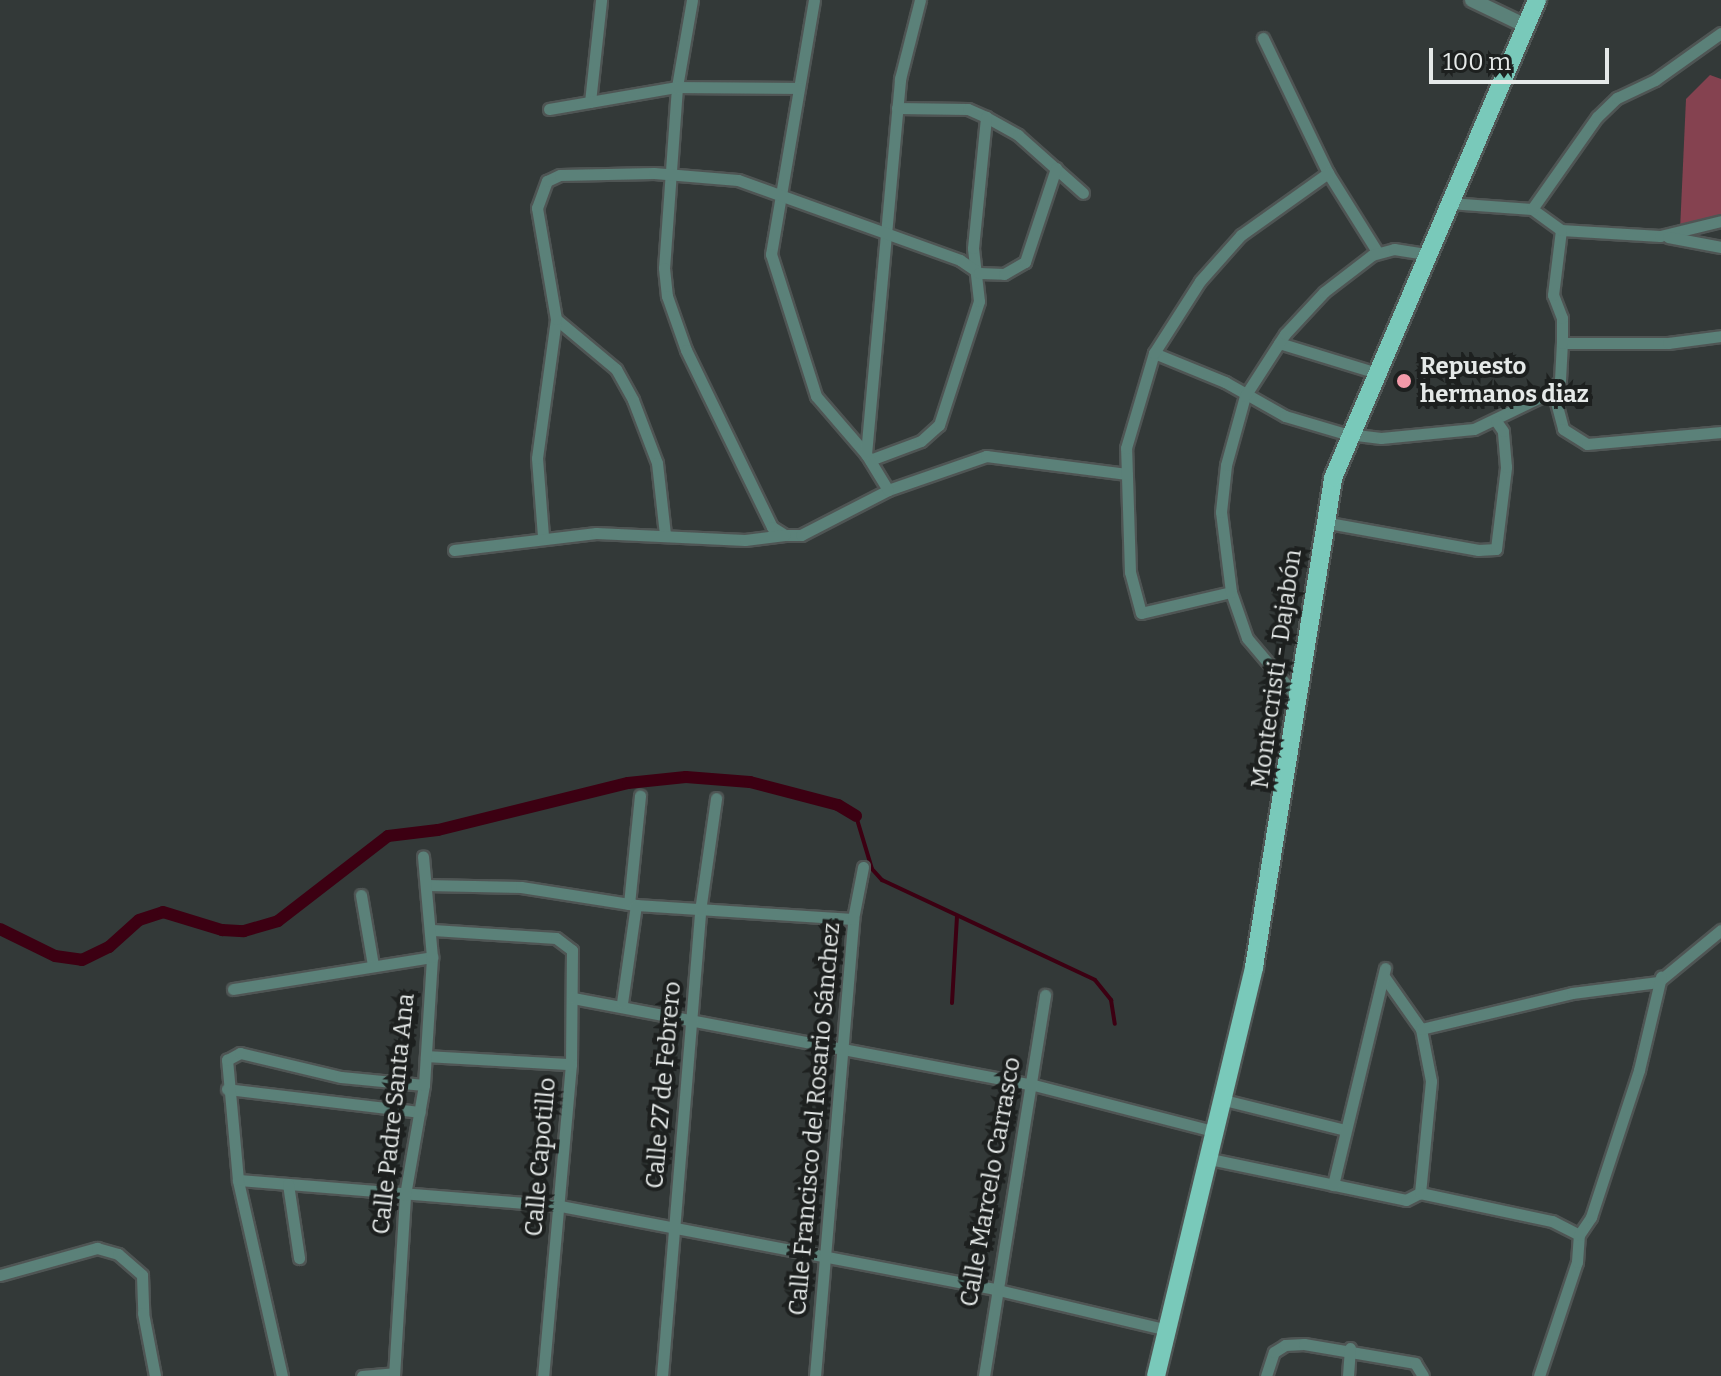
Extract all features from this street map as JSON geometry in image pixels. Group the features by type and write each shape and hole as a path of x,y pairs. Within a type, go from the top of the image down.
{"main road":[{"name":"Montecristi - Dajabón","path":"1156,1376 1217,1132 1269,889 1323,522 1348,435 1537,0"}],"street":[{"path":"590,102 601,0"},
{"path":"692,0 677,87 675,173 664,268 667,296 686,350 772,527 785,535"},
{"path":"814,0 771,254 782,300 816,396 868,457 888,490"},
{"path":"868,457 889,234 897,108 905,47 920,0"},
{"path":"1472,0 1526,26"},
{"path":"1532,209 1597,117 1617,98 1655,80 1721,33"},
{"path":"1263,38 1328,173 1378,253"},
{"path":"549,109 677,87 798,88"},
{"path":"897,108 968,109 986,117 1018,135 1083,193"},
{"path":"868,457 921,441 939,425 979,301 979,273 973,248 986,117"},
{"path":"543,536 537,458 556,319 537,208 547,181 560,175 675,173 738,180 782,193 960,260 979,273 1004,274 1025,262 1056,168"},
{"path":"1231,592 1141,613 1130,572 1126,448 1154,353 1200,281 1241,235 1328,173"},
{"path":"1449,203 1532,209 1561,230 1660,236 1721,247"},
{"path":"1660,236 1721,221"},
{"path":"1154,353 1225,382 1285,416 1348,435 1381,438 1474,429 1553,391 1560,380 1562,318 1553,295 1561,230"},
{"path":"1296,696 1247,638 1231,592 1221,512 1226,465 1245,396 1279,343 1324,292 1378,253 1394,249 1426,254"},
{"path":"556,319 616,369 633,400 657,463 665,534"},
{"path":"1562,343 1668,343 1721,336"},
{"path":"1279,343 1374,372"},
{"path":"1553,391 1563,429 1587,444 1721,432"},
{"path":"1323,522 1478,550 1496,549 1506,467 1503,431 1496,421"},
{"path":"454,550 543,536 665,534 745,540 801,535 888,490 986,456 1127,474"},
{"path":"622,1003 640,796"},
{"name":"Calle 27 de Febrero","path":"662,1376 700,911 716,798"},
{"name":"Calle Padre Santa Ana","path":"394,1374 405,1195 424,1085 432,957 433,930 423,856"},
{"name":"Calle Francisco del Rosario Sánchez","path":"815,1376 845,1046 853,919 863,867"},
{"path":"426,885 521,887 632,905 853,919"},
{"path":"361,895 373,965"},
{"name":"Calle Capotillo","path":"433,930 556,938 568,943 573,998 571,1064 543,1376"},
{"path":"1421,1029 1572,993 1658,982 1721,930"},
{"path":"233,989 432,957"},
{"path":"1333,1185 1385,973 1421,1029 1431,1081 1420,1193"},
{"path":"1539,1376 1577,1262 1579,1235 1591,1217 1639,1070 1661,977"},
{"name":"Calle Marcelo Carrasco","path":"984,1376 994,1289 1045,995"},
{"path":"573,998 622,1003 1030,1084 1217,1132"},
{"path":"282,1376 238,1180 227,1089 227,1060 240,1053 341,1077 424,1085"},
{"path":"426,1056 571,1064"},
{"path":"227,1089 420,1112"},
{"path":"1224,1100 1345,1130"},
{"path":"1210,1159 1406,1200 1420,1193 1552,1221 1579,1235"},
{"path":"238,1180 560,1206 674,1225 994,1289 1167,1330"},
{"path":"288,1184 299,1258"},
{"path":"0,1275 97,1248 118,1254 142,1275 143,1313 155,1376"},
{"path":"1266,1376 1274,1352 1285,1345 1350,1348 1415,1363 1423,1376"},
{"path":"1348,1376 1350,1348"},
{"path":"362,1376 394,1374"}],"shaded area":[{"path":"1710,75 1721,79 1721,214 1680,230 1686,99"}],"waterway":[{"path":"0,929 55,956 82,960 109,947 139,920 163,912 222,930 244,931 278,921 388,836 438,830 628,783 686,777 750,782 838,805 856,816"},
{"path":"856,816 872,869 882,880 1095,980 1111,1000 1115,1024"},
{"path":"952,1003 957,916"}],"place":[{"name":"Repuesto hermanos diaz","path":"1404,381"}]}
